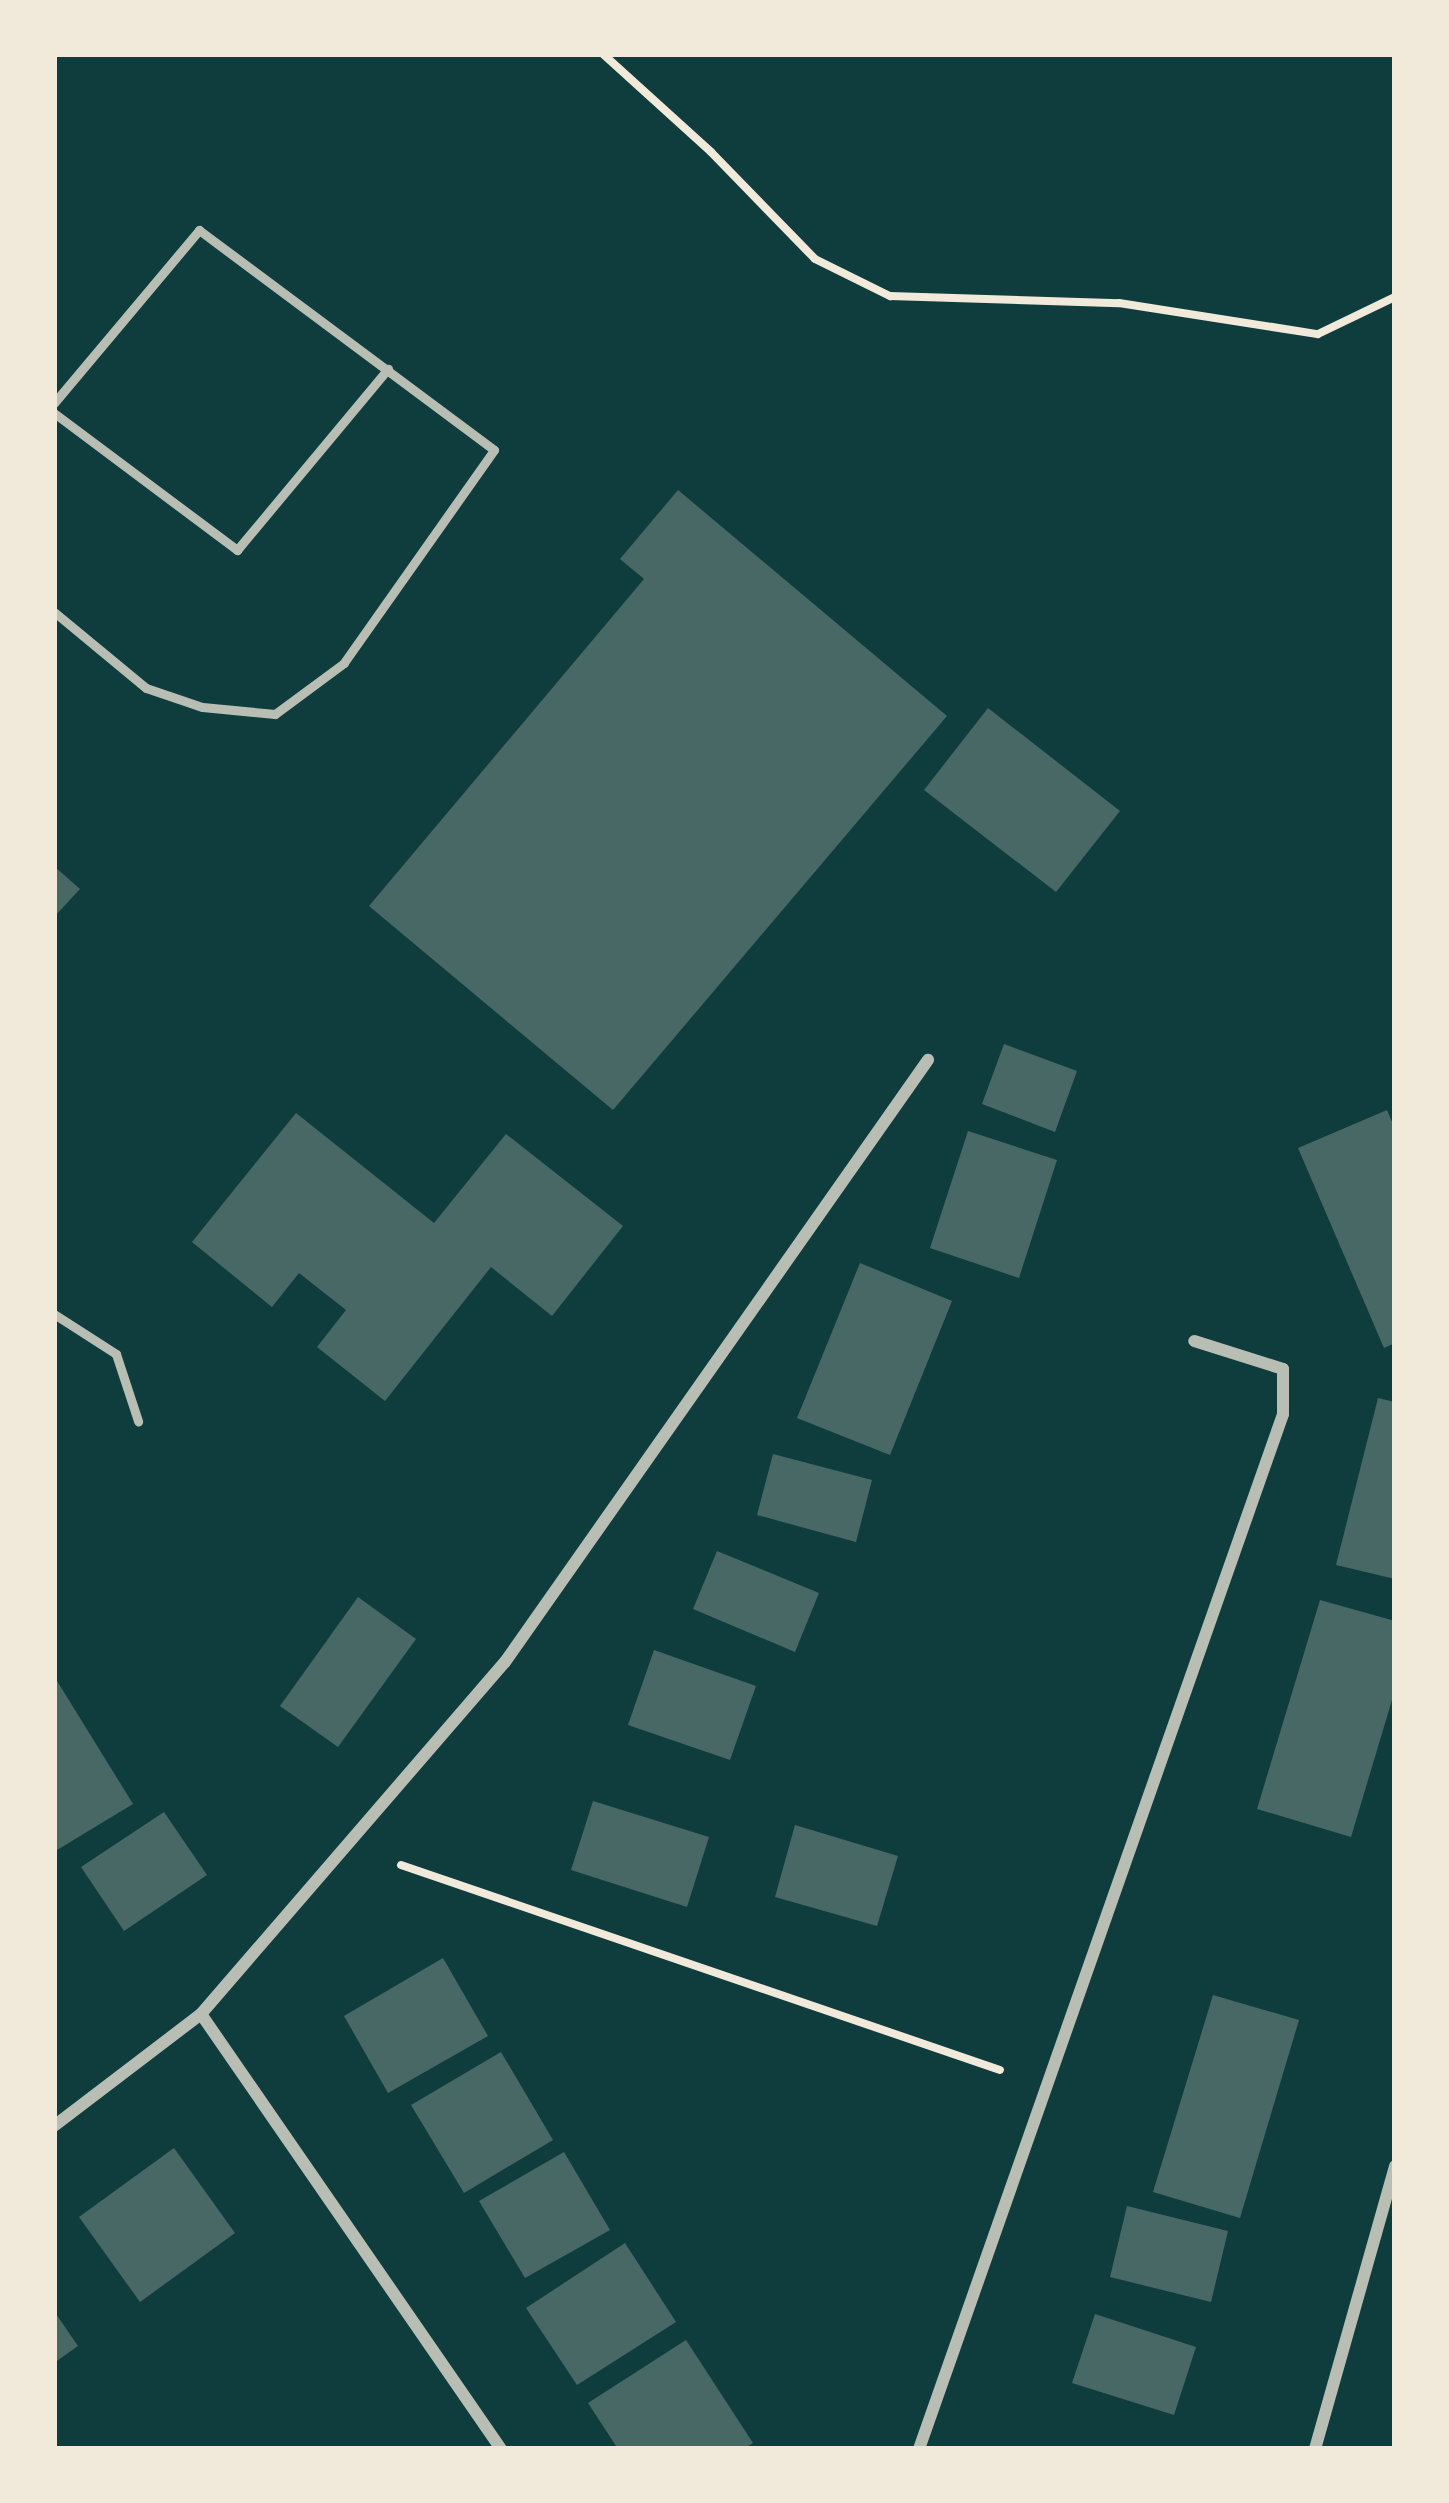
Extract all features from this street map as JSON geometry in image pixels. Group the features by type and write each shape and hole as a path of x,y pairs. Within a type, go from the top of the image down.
{"street":[{"path":"54,2126 201,2014 505,1662 928,1060"},
{"path":"919,2449 1283,1414 1283,1369 1194,1341"},
{"path":"201,2014 501,2449"},
{"path":"1315,2449 1395,2166"}],"lane":[{"path":"54,403 200,230 494,450 344,663 275,714 202,707 146,688 54,612"},
{"path":"54,412 237,550 388,369"},
{"path":"54,1313 116,1354 138,1421"}],"path":[{"path":"603,54 711,152 815,259 890,296 990,303 1119,303 1318,334 1395,297"},
{"path":"335,1859 383,1859 1046,2086"}],"building":[{"path":"678,490 947,716 613,1110 369,906 644,579 620,559"},
{"path":"988,708 1120,811 1056,892 924,790"},
{"path":"54,866 80,889 54,917"},
{"path":"1004,1044 1077,1071 1055,1132 982,1104"},
{"path":"1387,1110 1395,1129 1395,1343 1384,1348 1298,1148"},
{"path":"296,1113 434,1223 506,1134 623,1226 552,1316 491,1267 385,1401 317,1347 346,1310 299,1273 272,1307 192,1242"},
{"path":"968,1131 1057,1160 1019,1278 930,1248"},
{"path":"860,1263 952,1301 890,1455 797,1418"},
{"path":"1378,1398 1395,1402 1395,1579 1336,1565"},
{"path":"773,1454 872,1480 856,1542 757,1515"},
{"path":"717,1551 819,1593 795,1652 693,1609"},
{"path":"358,1597 416,1639 338,1747 280,1706"},
{"path":"1320,1600 1395,1621 1395,1690 1351,1837 1257,1809"},
{"path":"654,1650 756,1686 730,1760 628,1725"},
{"path":"54,1676 133,1804 57,1850 54,1844"},
{"path":"593,1801 709,1837 687,1907 571,1870"},
{"path":"164,1812 207,1875 124,1931 81,1867"},
{"path":"795,1825 898,1856 877,1926 775,1897"},
{"path":"443,1958 488,2036 388,2093 344,2016"},
{"path":"1213,1995 1299,2020 1240,2218 1153,2192"},
{"path":"501,2052 553,2140 464,2193 411,2105"},
{"path":"174,2148 235,2233 140,2302 79,2217"},
{"path":"564,2152 610,2230 525,2278 479,2201"},
{"path":"1127,2206 1228,2231 1211,2302 1110,2277"},
{"path":"625,2243 676,2322 577,2385 526,2308"},
{"path":"54,2311 78,2346 54,2363"},
{"path":"1095,2314 1196,2347 1174,2415 1072,2383"},
{"path":"686,2340 753,2443 744,2449 618,2449 588,2403"}]}
